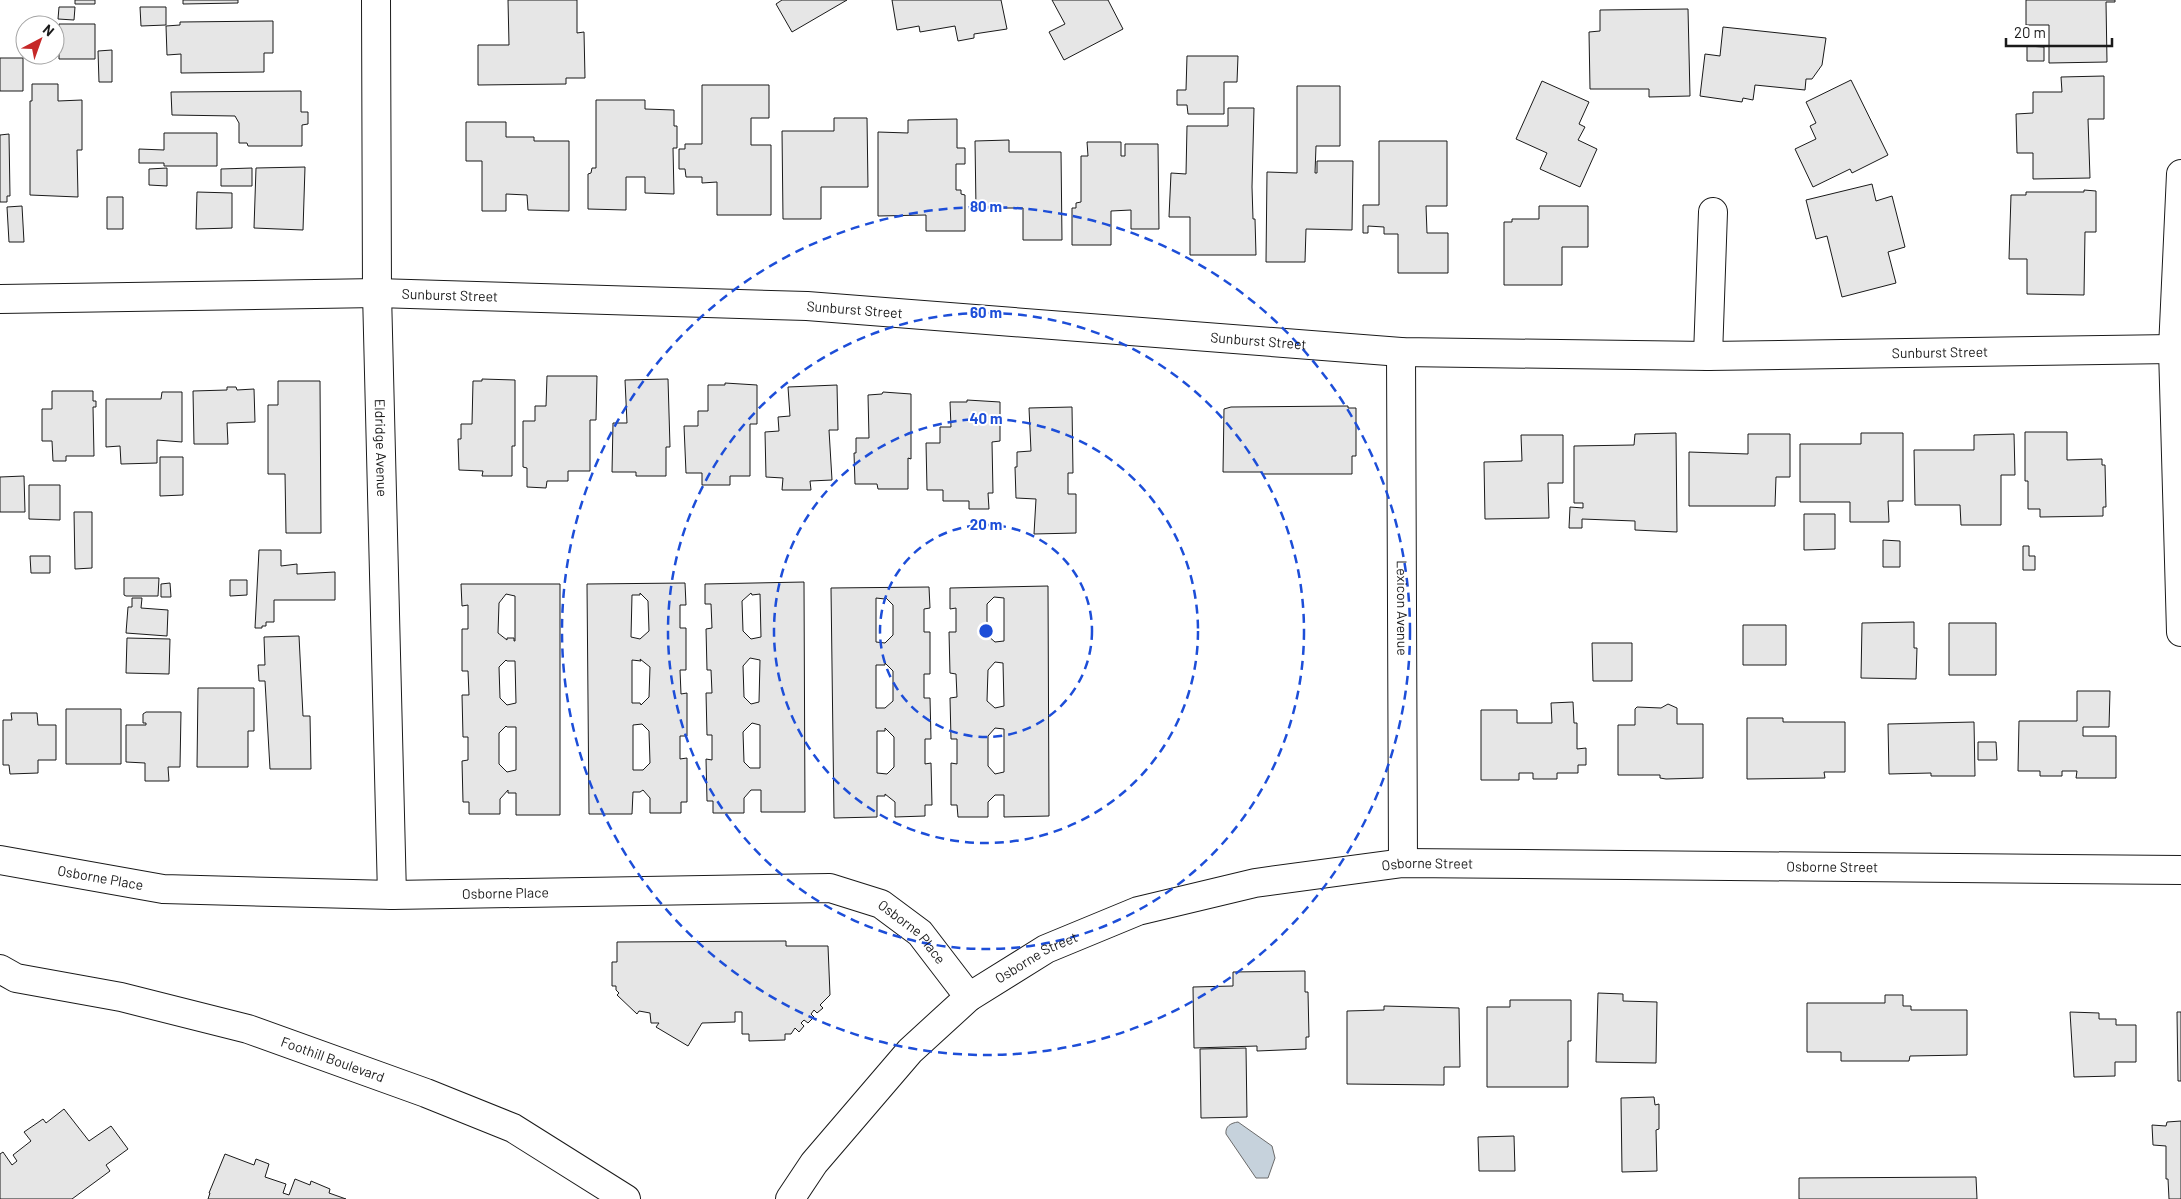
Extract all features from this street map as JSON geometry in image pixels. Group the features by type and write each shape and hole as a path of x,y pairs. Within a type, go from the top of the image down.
{"street":[{"name":"Eldridge Avenue","path":"376,0 377,293 392,895"},
{"path":"2181,174 2173,349 2181,632"},
{"path":"1708,356 1712,212"},
{"name":"Sunburst Street","path":"0,299 377,293 807,306 1401,352 1708,356 2173,349"},
{"name":"Lexicon Avenue","path":"1401,352 1403,864"},
{"name":"Osborne Place","path":"0,860 163,889 392,895 830,888 881,904 920,933 969,997"},
{"name":"Osborne Street","path":"790,1199 814,1163 910,1051 969,997 1046,949 1138,911 1255,883 1403,864 2181,870"},
{"name":"Foothill Boulevard","path":"5,978 121,997 248,1029 426,1093 513,1128 626,1199"}],"shaded area":[{"path":"1238,1122 1272,1146 1275,1158 1268,1178 1256,1178 1226,1134 1226,1129 1229,1125"}],"building":[{"path":"75,0 95,0 95,4 75,4"},
{"path":"183,0 238,0 238,3 183,4"},
{"path":"508,0 577,0 577,33 584,32 585,78 566,78 566,84 478,85 478,45 509,45"},
{"path":"782,0 847,0 792,32 776,4"},
{"path":"892,0 1001,0 1007,29 974,34 974,38 958,41 955,26 920,32 919,26 897,30"},
{"path":"1052,0 1108,0 1123,29 1064,60 1049,32 1065,24"},
{"path":"2026,0 2115,0 2115,2 2106,2 2107,62 2049,63 2049,25 2026,25"},
{"path":"59,7 75,7 74,20 65,19 65,15 58,15"},
{"path":"140,7 166,7 166,25 141,26"},
{"path":"1688,9 1690,96 1649,97 1649,89 1590,89 1589,32 1600,31 1600,10"},
{"path":"273,21 273,53 264,53 264,72 181,73 181,54 167,55 166,26 180,25 180,22"},
{"path":"65,24 95,24 95,59 65,59"},
{"path":"1723,27 1826,38 1822,65 1812,79 1806,79 1805,90 1755,85 1753,100 1743,98 1742,102 1700,96 1705,54 1720,56"},
{"path":"2027,46 2044,47 2044,61 2027,61"},
{"path":"112,50 112,82 99,82 98,51"},
{"path":"1187,56 1238,56 1237,82 1224,82 1224,114 1188,114 1187,105 1177,105 1177,90 1186,90"},
{"path":"0,58 15,58 15,65 23,65 23,91 0,91"},
{"path":"2104,76 2104,119 2088,119 2090,178 2033,179 2033,153 2017,153 2016,114 2033,113 2033,92 2062,92 2061,77"},
{"path":"1851,80 1888,155 1852,173 1850,169 1813,187 1795,149 1816,139 1810,126 1816,123 1806,102"},
{"path":"1542,81 1589,102 1579,124 1585,127 1578,140 1597,149 1580,187 1540,169 1547,153 1516,139"},
{"path":"32,84 58,84 58,101 82,100 82,150 77,150 78,197 30,195 30,101 32,101"},
{"path":"702,85 769,85 769,118 751,118 751,145 771,145 771,215 717,215 717,182 702,183 702,177 686,177 685,169 679,169 679,149 685,149 685,144 702,144"},
{"path":"1297,86 1340,86 1340,146 1316,146 1315,173 1317,173 1317,161 1353,161 1352,230 1306,229 1305,262 1266,262 1267,172 1297,173"},
{"path":"301,91 301,112 308,112 308,124 302,125 302,146 248,146 247,143 239,143 239,123 235,116 172,115 171,92"},
{"path":"596,100 645,100 645,109 674,110 674,126 677,126 677,148 673,148 674,194 645,193 645,177 626,177 626,210 588,209 588,174 591,173 592,168 596,168"},
{"path":"1228,108 1254,108 1252,187 1256,255 1190,255 1190,217 1169,217 1171,173 1186,174 1187,126 1228,126"},
{"path":"834,118 867,118 868,187 821,187 821,219 783,219 782,131 834,131"},
{"path":"957,119 957,148 965,148 965,164 956,164 956,190 961,190 961,194 965,195 965,231 926,231 926,215 878,216 878,132 908,133 908,120"},
{"path":"466,122 506,122 506,137 534,137 534,141 569,141 569,211 528,210 527,195 506,194 506,211 482,211 482,161 466,161"},
{"path":"164,133 217,133 217,166 164,166 164,163 139,163 139,149 164,150"},
{"path":"9,134 10,196 7,196 7,202 0,202 0,135"},
{"path":"1009,140 1009,152 1061,152 1062,240 1023,240 1023,208 976,208 975,141"},
{"path":"1379,141 1447,141 1447,206 1426,206 1427,233 1448,233 1448,273 1398,273 1398,234 1384,234 1384,227 1368,226 1368,233 1363,233 1363,205 1379,205"},
{"path":"1087,142 1121,142 1121,156 1125,156 1125,144 1158,144 1159,229 1131,229 1131,210 1111,211 1111,245 1072,245 1072,208 1076,208 1076,203 1081,202 1081,156 1088,156"},
{"path":"305,167 303,230 254,228 256,168"},
{"path":"167,168 167,186 149,185 149,169"},
{"path":"252,168 252,186 221,186 221,169"},
{"path":"1872,184 1876,201 1892,196 1905,247 1888,252 1896,283 1842,297 1827,236 1816,239 1806,200"},
{"path":"2084,190 2096,191 2096,232 2085,232 2084,295 2027,294 2027,259 2009,259 2011,195 2026,195 2026,192 2084,192"},
{"path":"197,192 232,193 232,228 196,229"},
{"path":"107,197 123,197 123,229 107,229"},
{"path":"22,206 24,242 9,242 7,207"},
{"path":"1539,206 1588,206 1588,247 1562,247 1562,285 1504,285 1504,222 1512,222 1512,219 1539,219"},
{"path":"547,376 597,376 596,420 590,420 590,471 568,471 568,481 547,481 546,488 527,487 527,468 523,467 523,421 535,421 535,406 546,406"},
{"path":"482,379 515,380 515,446 512,446 512,476 482,476 483,471 459,470 458,439 461,439 461,424 472,424 473,381 482,381"},
{"path":"668,379 670,447 666,447 666,476 636,476 636,472 612,472 613,423 627,423 625,380"},
{"path":"278,381 320,381 321,533 286,533 285,474 268,474 268,405 278,405"},
{"path":"725,383 757,385 757,424 750,424 750,476 730,476 730,485 702,485 702,473 686,473 684,426 698,426 698,411 708,411 708,385 725,385"},
{"path":"837,385 838,430 829,430 832,480 810,481 811,490 782,490 783,478 766,477 765,432 779,431 778,417 790,416 788,387"},
{"path":"227,387 236,387 237,390 254,389 255,422 227,423 228,444 194,444 193,391 227,390"},
{"path":"52,391 93,391 93,401 96,401 96,407 93,407 94,456 66,456 66,461 53,461 52,441 42,441 42,409 52,409"},
{"path":"162,392 182,392 182,442 157,440 157,463 121,464 120,446 106,447 106,399 161,399"},
{"path":"883,392 911,394 911,459 908,458 908,489 878,489 877,484 855,484 854,453 856,453 856,438 869,438 868,395 882,394"},
{"path":"967,400 1000,402 1000,441 992,442 993,493 988,493 989,509 969,509 969,501 943,501 943,490 927,490 926,443 940,443 940,427 951,427 950,402 967,402"},
{"path":"1348,406 1348,408 1356,408 1356,456 1352,456 1352,474 1223,472 1224,409 1231,407"},
{"path":"1072,407 1073,473 1068,473 1068,494 1076,494 1076,533 1034,534 1036,499 1016,498 1015,467 1017,467 1017,452 1031,451 1029,408"},
{"path":"2025,432 2067,432 2067,460 2102,459 2102,465 2105,465 2106,507 2103,507 2103,516 2040,517 2040,509 2028,509 2028,481 2025,481"},
{"path":"1676,433 1677,532 1635,530 1635,521 1582,519 1582,528 1569,528 1570,507 1583,508 1583,503 1574,503 1574,446 1634,445 1635,434"},
{"path":"1861,433 1903,433 1903,501 1888,501 1889,522 1850,522 1850,502 1800,502 1800,444 1861,444"},
{"path":"1748,434 1790,434 1790,477 1776,477 1775,506 1689,506 1689,452 1748,454"},
{"path":"2014,434 2015,475 2001,475 2001,525 1961,525 1960,505 1915,505 1914,450 1974,450 1974,435"},
{"path":"1521,435 1563,435 1563,483 1548,483 1549,518 1485,519 1484,462 1522,461"},
{"path":"160,457 183,457 183,495 160,496"},
{"path":"24,476 25,512 0,512 0,477"},
{"path":"29,485 60,485 60,520 29,519"},
{"path":"74,512 92,512 92,568 75,569"},
{"path":"1804,514 1835,514 1835,549 1804,550"},
{"path":"1883,540 1900,541 1900,567 1883,567"},
{"path":"2023,546 2029,546 2029,556 2035,556 2035,570 2023,570"},
{"path":"259,550 281,550 281,566 297,564 297,574 335,572 335,600 274,600 274,622 266,622 266,626 255,628"},
{"path":"30,556 50,556 50,573 31,573"},
{"path":"124,578 159,578 158,596 124,595"},
{"path":"230,580 247,580 247,595 230,596"},
{"path":"804,582 805,812 761,812 761,790 751,790 744,798 744,813 713,813 713,801 707,801 706,759 712,760 712,735 707,735 706,693 712,693 711,670 707,670 706,629 712,628 711,604 705,604 705,584","holes":["751,593 752,595 760,594 761,637 751,639 743,631 742,601","750,658 760,660 759,702 751,704 744,697 743,666","752,723 760,725 760,768 750,768 744,762 743,732"]},
{"path":"170,583 171,597 161,597 161,584"},
{"path":"685,583 686,605 680,605 680,628 686,628 686,670 680,670 681,694 687,693 687,736 680,736 680,759 687,758 687,802 681,802 681,813 650,813 650,798 643,790 633,792 632,814 589,814 587,584","holes":["640,593 648,601 649,631 640,639 631,637 632,595 640,595","640,659 650,667 649,697 641,705 640,703 632,703 632,660 641,661","642,724 649,731 650,763 643,770 633,770 633,725"]},
{"path":"461,584 560,584 560,815 516,815 516,793 508,793 508,790 500,799 500,814 469,814 469,802 463,802 462,761 468,760 468,737 463,737 462,695 469,695 468,671 462,671 462,629 468,629 468,605 462,606","holes":["506,594 515,596 515,641 514,638 507,638 507,640 498,633 499,603","506,660 515,661 516,703 507,705 500,698 499,667","506,726 516,727 516,770 507,772 499,764 499,733"]},
{"path":"1048,586 1049,816 1004,817 1004,795 995,795 988,802 988,817 958,817 957,805 951,805 951,763 957,764 957,739 951,739 950,698 957,697 956,674 950,673 949,632 956,632 956,608 950,609 950,588","holes":["994,597 1004,598 1004,641 995,642 987,635 987,604","995,662 1003,663 1004,706 995,708 987,701 988,670","995,728 1004,729 1004,772 995,774 988,766 988,736"]},
{"path":"929,587 930,608 924,609 924,632 930,632 930,674 924,674 924,698 930,698 931,739 925,739 925,764 931,763 932,805 925,805 925,816 895,817 895,802 885,794 885,796 877,796 877,817 834,818 831,588","holes":["885,597 893,605 893,635 885,643 876,642 876,598 885,599","885,663 893,671 893,701 885,708 876,708 876,665 885,665","885,728 894,737 894,767 887,774 877,773 877,731 885,731"]},
{"path":"132,598 142,598 141,608 168,610 167,636 126,633 128,607 132,607"},
{"path":"1914,622 1914,648 1917,648 1916,679 1861,678 1862,623"},
{"path":"1949,623 1996,623 1996,675 1949,675"},
{"path":"1743,625 1786,625 1786,665 1743,665"},
{"path":"299,636 303,716 310,716 311,769 270,769 265,681 259,681 258,665 265,665 264,637"},
{"path":"127,638 170,639 169,674 126,673"},
{"path":"1592,643 1632,643 1632,681 1593,681"},
{"path":"198,688 254,688 254,731 248,731 248,767 197,767"},
{"path":"2077,691 2110,691 2109,727 2083,727 2083,736 2116,736 2116,778 2076,778 2077,771 2062,771 2062,776 2040,776 2040,771 2018,771 2019,721 2077,721"},
{"path":"1573,702 1574,723 1577,723 1577,749 1586,748 1586,765 1578,765 1578,773 1557,773 1557,779 1533,779 1533,773 1519,773 1519,780 1481,780 1481,710 1517,710 1517,723 1552,723 1551,703"},
{"path":"1668,704 1677,708 1677,724 1703,724 1703,778 1666,779 1660,778 1660,775 1618,775 1618,725 1635,725 1635,709 1637,707 1661,708"},
{"path":"66,709 121,709 121,764 66,764"},
{"path":"146,712 181,712 180,767 168,767 169,781 145,781 145,763 126,762 126,725 146,725 146,723 143,723 143,714"},
{"path":"11,713 37,713 38,725 56,725 56,760 38,760 38,773 10,774 9,765 3,765 3,720 12,720"},
{"path":"1747,718 1783,718 1783,722 1845,722 1845,772 1824,772 1825,778 1747,779"},
{"path":"1974,722 1975,776 1931,776 1931,773 1889,774 1888,724"},
{"path":"1978,742 1996,742 1997,760 1978,760"},
{"path":"786,941 786,946 828,946 830,995 820,1005 823,1008 817,1013 814,1010 811,1014 814,1017 808,1023 804,1020 801,1023 804,1026 799,1032 795,1028 791,1034 785,1034 785,1040 749,1041 749,1034 742,1034 742,1012 735,1012 735,1022 702,1023 688,1046 656,1027 659,1023 651,1023 650,1013 639,1011 637,1014 617,995 619,993 616,990 616,986 612,986 612,962 617,962 617,942"},
{"path":"1305,971 1305,992 1308,992 1309,1037 1306,1037 1306,1049 1257,1051 1257,1046 1194,1048 1193,987 1233,986 1233,972"},
{"path":"1598,993 1623,994 1623,1001 1657,1002 1656,1063 1596,1062"},
{"path":"1885,995 1903,995 1903,1006 1911,1006 1911,1010 1967,1010 1967,1055 1910,1056 1909,1061 1841,1061 1841,1052 1807,1052 1807,1003 1885,1003"},
{"path":"1510,1000 1571,1000 1571,1041 1568,1041 1568,1087 1487,1087 1487,1007 1510,1007"},
{"path":"1384,1006 1459,1008 1460,1067 1444,1067 1444,1085 1347,1084 1347,1011 1384,1010"},
{"path":"2070,1012 2099,1013 2099,1019 2116,1019 2116,1025 2136,1025 2136,1062 2115,1062 2115,1076 2074,1077"},
{"path":"2177,1012 2181,1012 2181,1081 2178,1081"},
{"path":"1246,1048 1247,1117 1201,1118 1200,1049"},
{"path":"1654,1097 1655,1105 1659,1104 1659,1129 1656,1130 1657,1171 1622,1172 1621,1098"},
{"path":"64,1109 89,1141 111,1126 128,1149 106,1165 110,1171 72,1199 0,1199 0,1154 3,1152 12,1165 17,1161 13,1155 31,1141 24,1132 43,1119 46,1123"},
{"path":"2181,1121 2181,1199 2169,1199 2168,1179 2166,1179 2166,1146 2153,1145 2152,1125 2166,1126 2167,1122"},
{"path":"1514,1136 1515,1171 1479,1171 1478,1137"},
{"path":"225,1154 254,1165 256,1159 269,1164 265,1177 286,1184 283,1193 289,1195 295,1179 310,1185 311,1181 330,1189 329,1193 346,1199 208,1199"},
{"path":"1976,1177 1977,1199 1799,1199 1799,1178"}]}
